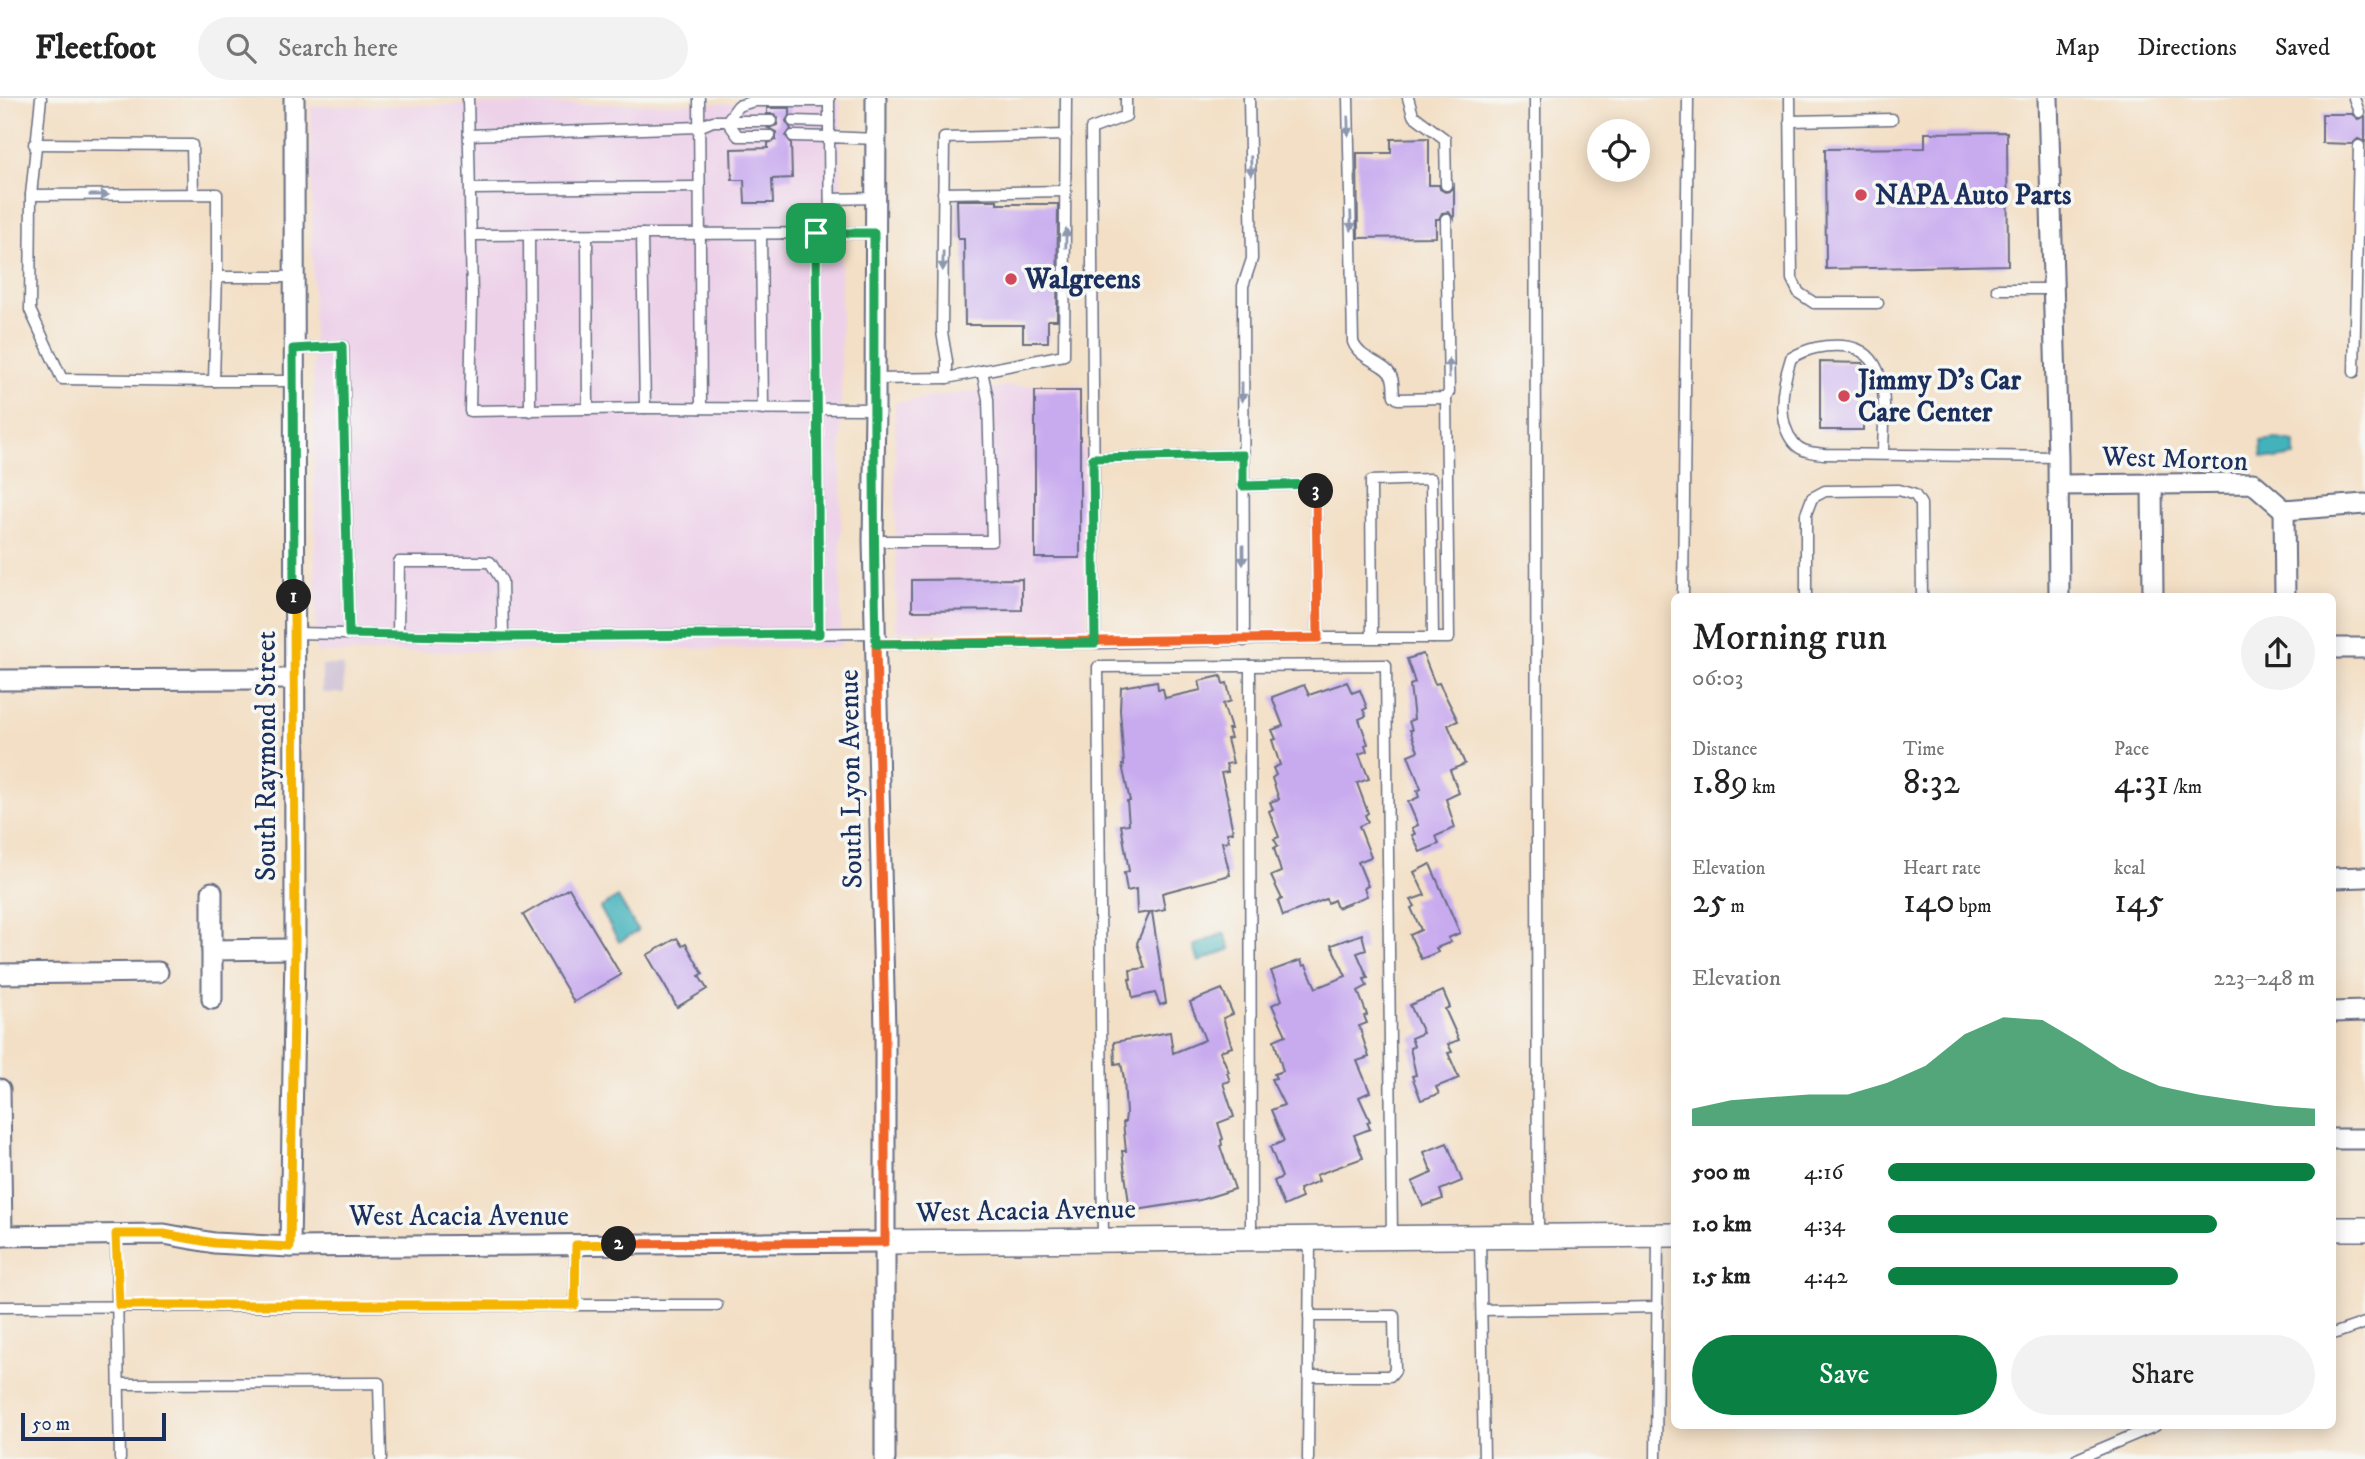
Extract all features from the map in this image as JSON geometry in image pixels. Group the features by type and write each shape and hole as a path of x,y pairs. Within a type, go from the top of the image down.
{"street":[{"name":"South Raymond Street","path":"290,1247 295,949 294,98"},
{"name":"South Lyon Avenue","path":"876,98 876,409 873,541 885,1030 885,1459"},
{"path":"2049,98 2059,485 2059,593"},
{"path":"2152,483 2152,593"},
{"name":"West Morton","path":"2059,485 2253,483 2284,510"},
{"path":"2285,593 2284,510 2365,504"},
{"path":"2336,649 2365,649"},
{"path":"0,680 294,680"},
{"path":"2336,878 2365,877"},
{"path":"212,892 212,999"},
{"path":"212,950 295,949"},
{"path":"0,974 158,972"},
{"path":"2336,1012 2365,1011"},
{"path":"0,1089 1,1236"},
{"path":"2336,1139 2365,1139"},
{"path":"2336,1229 2365,1229"},
{"name":"West Acacia Avenue","path":"1,1236 164,1234 214,1243 290,1247 1666,1235"}],"lane":[{"path":"41,98 34,144 31,195 30,310 62,379 293,382"},
{"path":"468,98 471,189 470,411 645,408 876,409"},
{"path":"699,98 701,408"},
{"path":"874,379 947,378 1064,355 1066,98"},
{"path":"1095,643 1091,129 1126,116 1126,98"},
{"path":"1244,641 1243,286 1252,259 1253,227 1249,98"},
{"path":"1348,98 1353,342 1366,358 1390,372 1394,396 1398,399 1446,397"},
{"path":"1408,98 1413,115 1445,139 1446,185"},
{"path":"1535,98 1538,1236"},
{"path":"1683,593 1688,98"},
{"path":"1790,98 1792,279 1799,293 1814,303 1878,303"},
{"path":"2354,98 2358,112"},
{"path":"727,121 738,106 754,101 829,99 830,233"},
{"path":"1790,121 1892,119"},
{"path":"469,135 699,127 713,121 771,121"},
{"path":"727,121 738,136 770,136"},
{"path":"793,121 829,122"},
{"path":"947,378 942,332 944,138 1066,135"},
{"path":"793,136 876,139"},
{"path":"34,144 192,145 193,194"},
{"path":"2354,372 2359,146"},
{"path":"471,189 699,187"},
{"path":"943,193 1066,191"},
{"path":"31,195 217,194 217,277 293,277"},
{"path":"830,199 875,198"},
{"path":"294,633 503,637 819,634 876,638 1095,643 1449,638 1446,219"},
{"path":"816,233 819,634"},
{"path":"471,235 874,233"},
{"path":"642,234 645,408"},
{"path":"761,234 763,409"},
{"path":"529,235 530,411"},
{"path":"587,235 588,409"},
{"path":"214,382 217,264"},
{"path":"1997,289 2054,289"},
{"path":"1883,454 1883,395 1880,372 1872,359 1853,347 1833,345 1807,349 1791,358 1782,394 1788,431 1795,445 1809,453 2058,457"},
{"path":"293,349 342,346 349,634"},
{"path":"873,541 992,541 988,399 982,371"},
{"path":"1093,458 1243,455"},
{"path":"1372,638 1371,481 1431,479 1433,638"},
{"path":"1243,486 1316,484 1318,638"},
{"path":"1805,593 1806,513 1812,498 1825,491 1899,490 1915,495 1921,504 1922,593"},
{"path":"398,635 399,562 490,562 502,581 503,637"},
{"path":"1103,1240 1098,667 1386,665 1392,1238"},
{"path":"1250,666 1251,1239"},
{"path":"116,1234 120,1459"},
{"path":"1656,1459 1658,1307 1666,1235"},
{"path":"1480,1237 1484,1459"},
{"path":"1308,1459 1310,1238"},
{"path":"575,1305 576,1245"},
{"path":"0,1307 717,1305"},
{"path":"1482,1310 1658,1307"},
{"path":"1309,1316 1394,1316 1395,1370 1390,1376 1309,1376"},
{"path":"2336,1333 2365,1323"},
{"path":"119,1384 379,1383 381,1459"},
{"path":"2077,1459 2148,1429"}],"shaded area":[{"path":"841,102 841,647 316,653 311,106"},
{"path":"1083,384 1087,632 896,631 895,403 1007,386"},
{"path":"322,665 343,665 344,693 322,693"}],"water":[{"path":"2277,439 2295,442 2295,456 2276,459 2262,457 2261,441"},
{"path":"618,897 638,931 619,942 600,908"},
{"path":"1224,933 1231,949 1198,962 1193,946"}],"building":[{"path":"767,108 790,108 786,121 791,129 786,136 791,143 792,178 772,179 773,203 745,203 744,180 732,180 731,149 768,148 768,143 776,140 776,132 768,128 777,125 778,118 774,114 767,114"},
{"path":"2322,114 2352,114 2358,119 2365,116 2365,142 2358,139 2352,144 2322,143"},
{"path":"2007,132 2008,265 1826,269 1825,149 1925,148 1925,133"},
{"path":"1429,138 1429,185 1439,185 1445,192 1450,191 1454,185 1454,219 1449,212 1442,213 1439,219 1436,219 1436,237 1358,238 1357,153 1391,153 1391,139"},
{"name":"Walgreens","path":"957,200 997,200 997,204 1058,204 1057,320 1048,320 1048,342 1023,342 1023,325 965,325 964,239 958,239"},
{"path":"1820,362 1863,363 1863,430 1820,430"},
{"path":"1035,391 1080,391 1080,558 1035,558"},
{"path":"1022,579 1022,610 912,611 912,580"},
{"path":"1423,654 1435,684 1439,683 1458,721 1448,725 1465,764 1450,770 1459,793 1446,799 1455,828 1436,836 1439,844 1420,852 1412,835 1415,834 1412,828 1418,825 1408,802 1419,797 1417,791 1421,789 1408,755 1418,751 1410,730 1409,721 1414,719 1410,685 1415,683 1407,659"},
{"path":"1221,676 1223,684 1227,683 1231,701 1223,704 1231,729 1228,729 1231,738 1227,739 1233,763 1226,764 1228,772 1221,773 1233,832 1227,833 1229,841 1222,842 1230,875 1162,893 1165,909 1152,912 1166,1003 1160,1005 1155,993 1133,998 1129,979 1130,970 1145,968 1137,943 1150,912 1137,914 1136,889 1127,891 1124,873 1129,871 1121,825 1129,824 1127,801 1130,801 1122,765 1121,687 1157,681 1158,689 1163,689 1165,698 1201,690 1199,681"},
{"path":"1347,682 1352,693 1360,690 1367,708 1363,710 1366,716 1359,719 1368,744 1365,745 1367,751 1359,754 1369,779 1357,783 1368,813 1365,815 1368,822 1359,826 1371,857 1358,862 1368,886 1364,888 1367,896 1337,908 1334,900 1328,903 1326,899 1283,916 1278,901 1282,899 1271,876 1281,872 1274,848 1278,846 1274,839 1279,837 1269,811 1273,809 1270,802 1279,799 1272,778 1276,775 1273,768 1280,765 1272,740 1276,739 1272,730 1283,726 1272,697 1304,685 1309,695"},
{"path":"1430,864 1460,933 1448,938 1451,942 1436,948 1438,952 1421,959 1410,935 1421,930 1411,908 1415,906 1411,900 1425,895 1414,872"},
{"path":"569,888 621,975 574,1002 523,915"},
{"path":"1362,934 1366,950 1357,953 1368,978 1364,979 1367,986 1358,991 1367,1015 1364,1016 1367,1023 1359,1026 1369,1057 1357,1061 1370,1092 1359,1097 1370,1121 1367,1122 1370,1129 1354,1135 1363,1158 1316,1175 1319,1181 1299,1189 1302,1198 1284,1206 1274,1181 1282,1177 1270,1147 1284,1141 1271,1110 1284,1105 1271,1079 1276,1078 1274,1074 1283,1071 1274,1040 1286,1035 1272,1005 1282,1000 1271,971 1301,960 1316,988 1346,976 1331,945"},
{"path":"677,938 682,946 686,944 703,974 699,976 707,989 677,1007 647,955"},
{"path":"1222,989 1233,1014 1223,1018 1232,1047 1220,1051 1229,1072 1230,1081 1223,1083 1234,1117 1218,1123 1223,1139 1220,1146 1235,1189 1200,1200 1130,1211 1122,1151 1126,1151 1123,1122 1126,1114 1124,1079 1121,1063 1115,1064 1114,1042 1170,1032 1173,1053 1205,1040 1190,1002"},
{"path":"1443,991 1450,1007 1445,1009 1459,1040 1448,1044 1452,1052 1448,1053 1459,1078 1436,1087 1439,1094 1421,1100 1412,1076 1416,1075 1410,1048 1414,1046 1411,1038 1423,1033 1410,1005"},
{"path":"1447,1143 1462,1181 1440,1190 1443,1199 1423,1206 1412,1182 1432,1173 1424,1152"}],"place":[{"name":"NAPA Auto Parts","path":"1861,195"},
{"name":"Walgreens","path":"1011,279"},
{"name":"Jimmy D's Car Care Center","path":"1844,396"}],"route":[{"path":"816,233 819,634 503,637 349,634 342,346 293,349 295,949 290,1247 214,1243 164,1234 116,1234 119,1305 575,1305 576,1245 885,1242 885,1030 876,644 949,643 1095,643 1244,641 1318,638 1316,484 1243,486 1243,455 1093,458 1095,643 876,644 873,541 876,409 874,233 816,233"}]}
